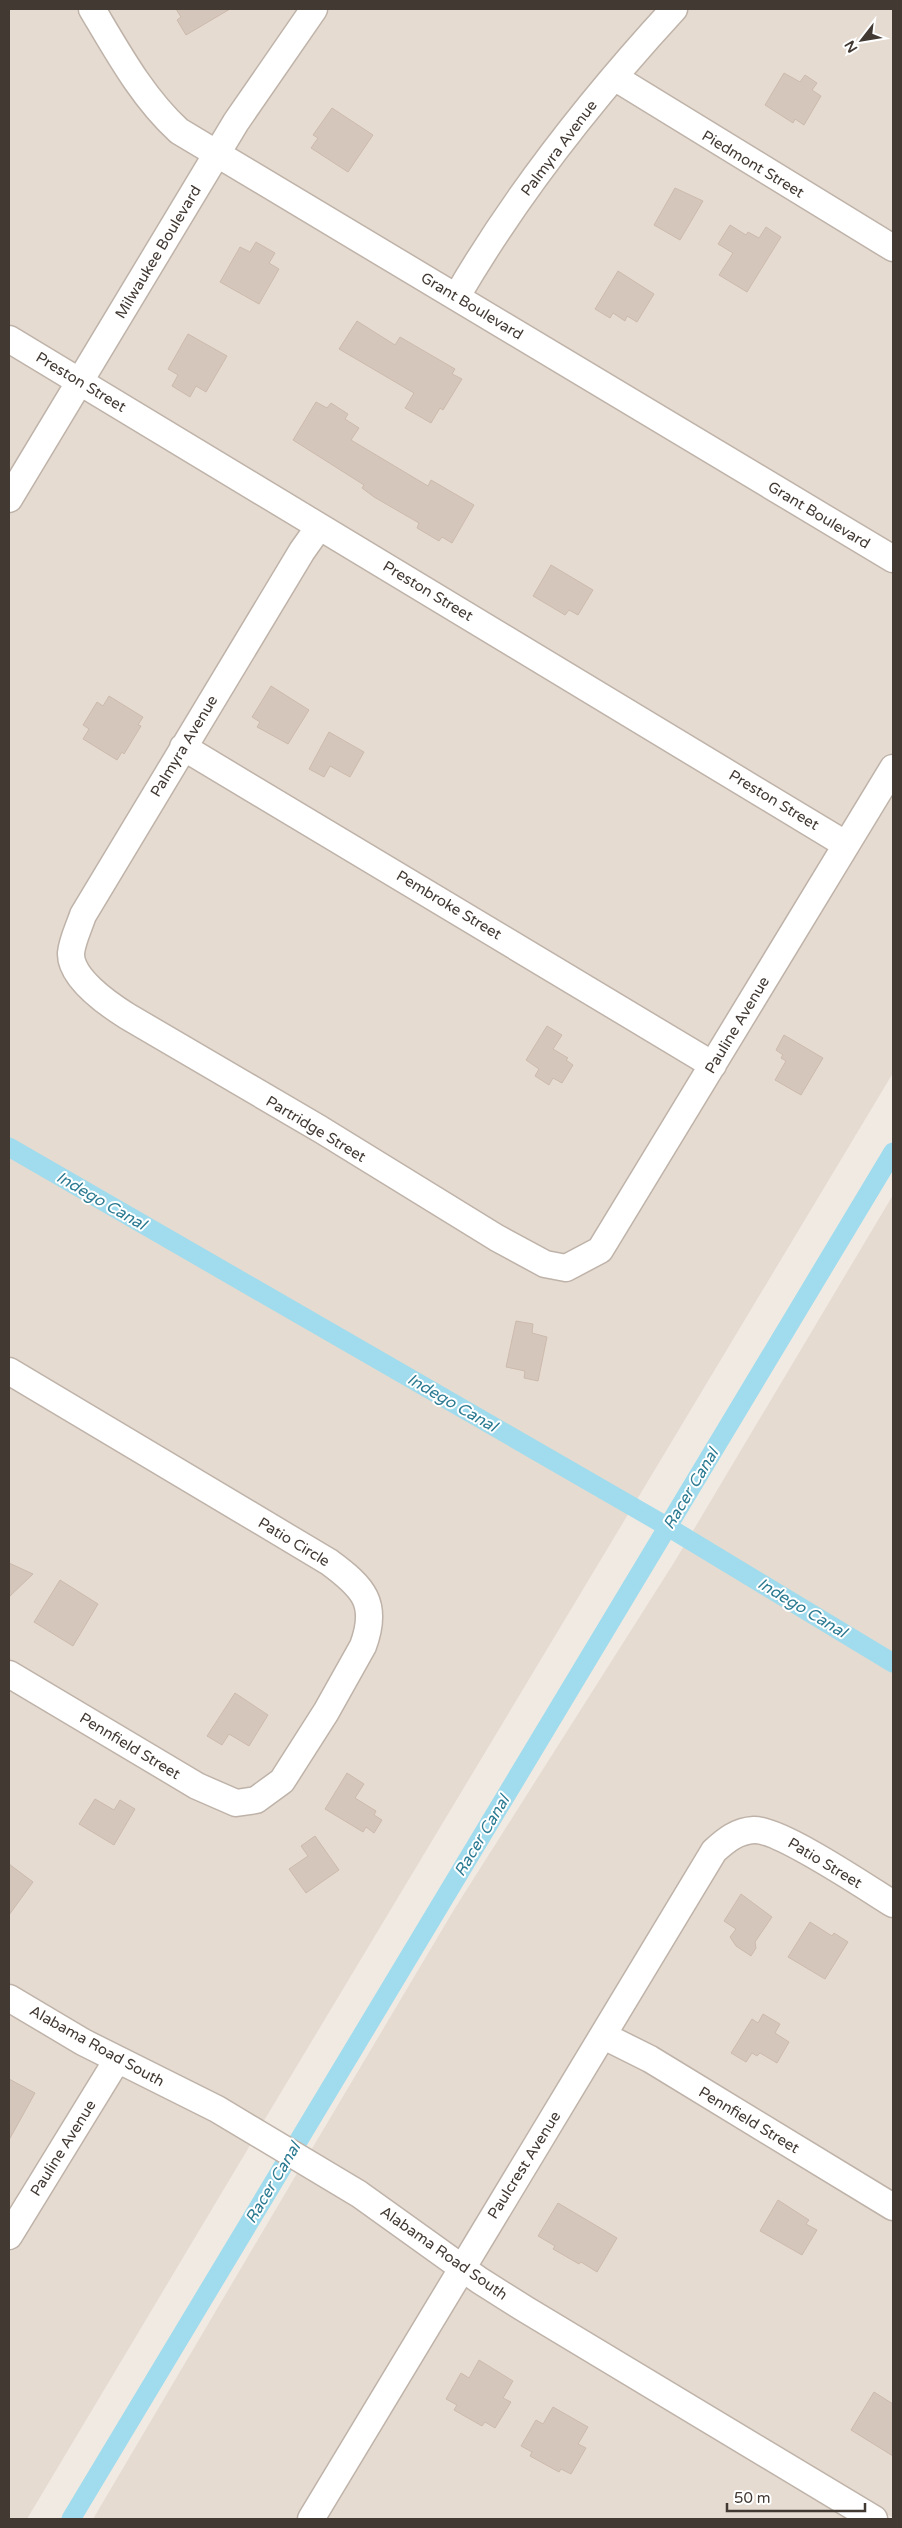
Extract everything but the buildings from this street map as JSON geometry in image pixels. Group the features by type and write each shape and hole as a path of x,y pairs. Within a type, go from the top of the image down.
{"street":[{"name":"Grant Boulevard","path":"92,9 119,54 163,116 179,131 218,152 893,559"},
{"name":"Milwaukee Boulevard","path":"9,500 78,381 218,152 273,67 314,9"},
{"name":"Palmyra Avenue","path":"457,296 498,230 552,154 614,77 674,9"},
{"name":"Piedmont Street","path":"614,77 893,248"},
{"name":"Preston Street","path":"9,339 845,844"},
{"name":"Palmyra Avenue","path":"76,973 71,954 83,915 319,528"},
{"name":"Pembroke Street","path":"184,747 713,1065"},
{"name":"Pauline Avenue","path":"566,1268 600,1250 845,844 893,768"},
{"name":"Partridge Street","path":"76,973 107,1003 320,1129 412,1188 545,1264 566,1268"},
{"name":"Patio Circle","path":"9,1371 309,1550 352,1579 366,1597 370,1626 363,1646 296,1762 282,1781 256,1800"},
{"name":"Pennfield Street","path":"9,1674 197,1786 236,1803 256,1800"},
{"name":"Patio Street","path":"754,1830 780,1836 893,1904"},
{"name":"Paulcrest Avenue","path":"321,2516 462,2267 604,2036 714,1851 731,1835 754,1830"},
{"name":"Alabama Road South","path":"9,1998 117,2060 217,2109 327,2175 387,2212 462,2267 525,2309 874,2519"},
{"name":"Pennfield Street","path":"604,2036 650,2059 893,2207"},
{"name":"Pauline Avenue","path":"9,2236 117,2060"}],"shaded area":[{"path":"9,9 893,9 893,1073 262,2124 89,2034 9,1985"},
{"path":"893,1195 893,2518 531,2301 310,2152 455,1908 675,1561"},
{"path":"9,2010 211,2118 252,2142 27,2519 9,2519"},
{"path":"299,2170 854,2519 93,2519"}],"waterway":[{"name":"Indego Canal","path":"9,1147 668,1527 893,1663"},
{"name":"Racer Canal","path":"71,2519 893,1152"}]}
